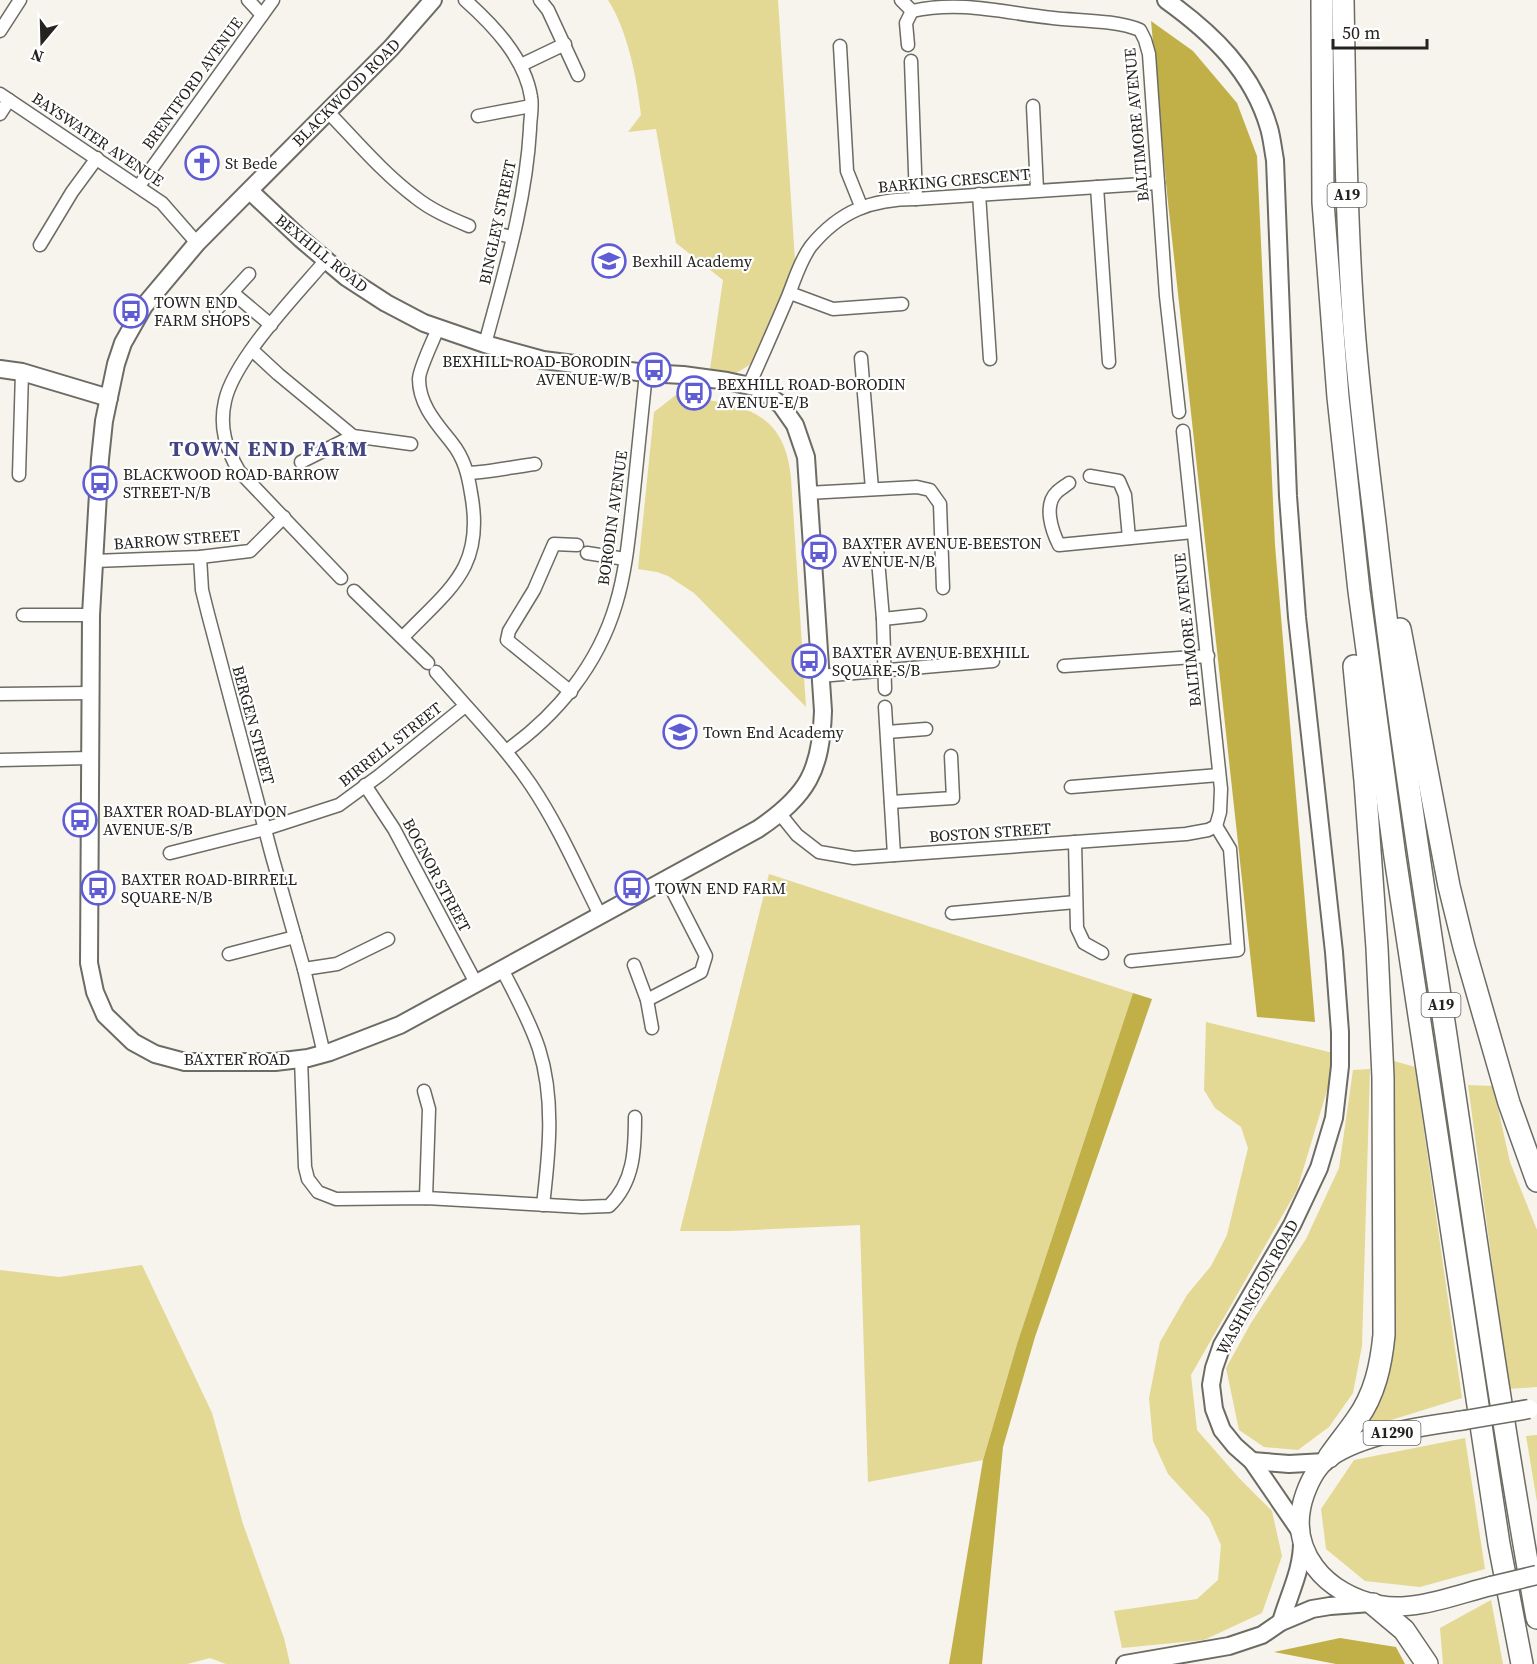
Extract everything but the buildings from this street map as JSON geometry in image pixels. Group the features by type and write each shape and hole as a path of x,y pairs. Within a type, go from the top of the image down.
{"highway":[{"name":"A19","path":"1322,0 1323,202 1331,316 1372,703 1499,1544 1521,1664"},
{"name":"A19","path":"1343,0 1349,258 1359,389 1386,623 1517,1503 1537,1618"},
{"path":"1359,389 1399,623 1449,886 1509,1103 1537,1181"},
{"path":"1327,1460 1357,1420 1375,1383 1384,1335 1385,1292 1382,1054 1366,793 1348,580 1347,479"},
{"path":"1372,1604 1404,1630 1427,1664"}],"main road":[{"name":"A1290","path":"1327,1460 1349,1448 1383,1436 1533,1409"},
{"path":"1327,1460 1311,1479 1304,1497 1300,1516 1301,1533 1312,1565 1327,1581 1344,1593 1372,1604 1404,1607 1537,1575"}],"street":[{"path":"0,31 20,0"},
{"path":"248,0 262,15"},
{"name":"BRENTFORD AVENUE","path":"139,186 273,0"},
{"name":"BLACKWOOD ROAD","path":"94,561 104,421 116,364 123,343 149,299 197,243 397,42 433,0"},
{"name":"BINGLEY STREET","path":"465,0 484,16 521,65 532,98 528,159 520,207 506,236 485,344"},
{"path":"540,0 548,10 578,75"},
{"path":"901,0 912,11 906,22 908,45"},
{"name":"WASHINGTON ROAD","path":"1166,0 1215,39 1242,69 1256,93 1270,129 1275,160 1288,496 1301,661 1334,952 1340,1032 1338,1094 1328,1140 1309,1192 1222,1345 1214,1368 1212,1397 1217,1418 1228,1439 1252,1461 1301,1533"},
{"name":"BALTIMORE AVENUE","path":"912,11 930,6 953,4 1046,17 1124,24 1140,30 1149,54 1166,296 1179,412"},
{"path":"521,65 565,44"},
{"path":"840,46 847,171 861,206"},
{"path":"911,61 916,199"},
{"path":"0,114 5,97"},
{"name":"BAYSWATER AVENUE","path":"5,97 162,202 197,243"},
{"path":"478,116 531,106"},
{"path":"1033,106 1037,190"},
{"path":"328,112 390,177 416,199 469,226"},
{"path":"40,245 72,192 97,158"},
{"name":"BARKING CRESCENT","path":"749,386 800,266 811,247 842,216 861,206 891,199 1158,183"},
{"path":"1097,187 1109,362"},
{"name":"BEXHILL ROAD","path":"250,191 346,277 386,303 424,323 485,344 543,360 646,373 682,375 759,388 781,405 795,425 806,457 823,711 822,743 817,760 802,792 780,814"},
{"path":"978,194 990,359"},
{"path":"326,260 240,365 224,401 224,434 228,452 239,471 341,578"},
{"path":"216,310 249,273"},
{"path":"233,293 271,325"},
{"path":"790,293 833,309 902,304"},
{"path":"403,637 460,577 471,555 474,535 475,514 466,467 453,444 434,421 422,399 419,378 438,328"},
{"path":"252,350 353,436 411,444"},
{"path":"861,357 872,489"},
{"path":"0,369 22,372 109,398"},
{"path":"19,475 22,372"},
{"name":"BORODIN AVENUE","path":"506,751 545,719 571,692 603,638 616,604 625,559 646,373"},
{"name":"BALTIMORE AVENUE","path":"1183,431 1208,656 1218,775 1220,801 1216,826"},
{"path":"302,462 353,436"},
{"path":"468,473 535,464"},
{"path":"1090,476 1119,481 1125,495 1129,538"},
{"path":"1069,483 1055,494 1050,507 1053,531 1059,544 1193,532"},
{"path":"807,494 917,487 930,490 940,504 943,588"},
{"name":"BARROW STREET","path":"94,561 200,557 250,551 284,518"},
{"name":"BORODIN AVENUE","path":"571,692 507,640 509,631 534,590 554,544 625,559"},
{"path":"877,548 883,619 885,689"},
{"name":"BERGEN STREET","path":"200,557 202,590 304,969 324,1054"},
{"name":"BAXTER ROAD","path":"94,561 91,615 89,963 105,1016 133,1042 154,1054 185,1062 275,1062 324,1054 400,1024 758,829 780,814"},
{"path":"354,591 432,667 506,751 556,826 600,915"},
{"path":"23,615 91,615"},
{"path":"883,619 920,615"},
{"path":"1064,666 1208,656"},
{"path":"820,676 993,662"},
{"path":"0,694 92,693"},
{"name":"BIRRELL STREET","path":"170,852 265,829 339,805 465,706"},
{"path":"885,707 894,855"},
{"path":"887,732 926,729"},
{"path":"891,802 953,798 951,756"},
{"path":"0,760 90,758"},
{"path":"1071,787 1218,775"},
{"name":"BOGNOR STREET","path":"365,785 394,829 476,983"},
{"name":"BOSTON STREET","path":"780,814 797,835 819,852 854,858 1186,834 1208,830 1216,826"},
{"path":"1131,960 1238,950 1230,849 1216,826"},
{"path":"1075,842 1077,928 1084,943 1102,953"},
{"path":"647,1000 701,972 706,956 666,878"},
{"path":"952,913 1076,902"},
{"path":"229,954 295,937"},
{"path":"304,969 337,964 388,939"},
{"path":"634,965 647,1000 652,1028"},
{"path":"502,969 539,1049 546,1077 549,1141 543,1205"},
{"path":"301,1059 305,1167 308,1179 318,1192 336,1199 426,1198 582,1207 609,1206 619,1196 628,1178 635,1154 635,1117"},
{"path":"424,1091 429,1109 426,1198"},
{"path":"1252,1461 1289,1464 1327,1460"},
{"path":"1281,1622 1299,1569 1301,1533"},
{"path":"1125,1664 1230,1646 1262,1635 1281,1622 1321,1607 1372,1604"}],"shaded area":[{"path":"608,0 778,0 795,261 751,364 733,375 710,369 723,280 676,243 656,129 628,132 641,115 639,101 626,41"},
{"path":"1151,21 1193,51 1237,103 1257,156 1275,545 1315,1022 1257,1017 1167,193"},
{"path":"676,395 737,406 753,413 767,422 779,436 787,454 791,478 806,707 694,593 668,576 638,569 654,412"},
{"path":"769,874 1133,993 1017,1344 983,1460 868,1482 860,1225 680,1231"},
{"path":"1133,993 1152,999 1035,1337 1003,1447 982,1664 949,1664 983,1460 1017,1344"},
{"path":"1206,1022 1333,1053 1331,1077 1297,1190 1191,1375 1197,1430 1272,1511 1282,1556 1262,1613 1204,1640 1122,1648 1114,1611 1197,1599 1218,1580 1221,1545 1209,1518 1168,1474 1153,1441 1149,1398 1160,1342 1187,1295 1211,1266 1227,1235 1248,1148 1241,1127 1215,1108 1204,1090"},
{"path":"1394,1061 1415,1067 1462,1398 1359,1430 1392,1354"},
{"path":"1370,1069 1362,1346 1353,1393 1329,1427 1298,1450 1264,1447 1239,1430 1226,1368 1251,1323 1306,1239 1339,1168 1353,1070"},
{"path":"1468,1085 1493,1086 1510,1162 1537,1230 1537,1387 1509,1389"},
{"path":"142,1265 212,1413 243,1524 284,1638 290,1664 226,1664 210,1658 187,1664 0,1664 0,1270 59,1277"},
{"path":"1537,1435 1537,1502 1526,1436"},
{"path":"1465,1438 1485,1569 1420,1587 1365,1581 1326,1549 1321,1509 1354,1460"},
{"path":"1491,1600 1503,1664 1443,1664 1440,1628"},
{"path":"1340,1638 1396,1647 1405,1664 1336,1664 1274,1652"}],"place":[{"name":"St Bede","path":"202,163"},
{"name":"Bexhill Academy","path":"609,261"},
{"name":"TOWN END FARM SHOPS","path":"131,311"},
{"name":"BEXHILL ROAD-BORODIN AVENUE-W/B","path":"654,370"},
{"name":"BEXHILL ROAD-BORODIN AVENUE-E/B","path":"694,393"},
{"name":"BLACKWOOD ROAD-BARROW STREET-N/B","path":"100,483"},
{"name":"BAXTER AVENUE-BEESTON AVENUE-N/B","path":"819,552"},
{"name":"BAXTER AVENUE-BEXHILL SQUARE-S/B","path":"809,661"},
{"name":"Town End Academy","path":"680,732"},
{"name":"BAXTER ROAD-BLAYDON AVENUE-S/B","path":"80,820"},
{"name":"BAXTER ROAD-BIRRELL SQUARE-N/B","path":"98,888"},
{"name":"TOWN END FARM","path":"632,888"}],"district":[{"name":"TOWN END FARM","path":"269,448"}]}
